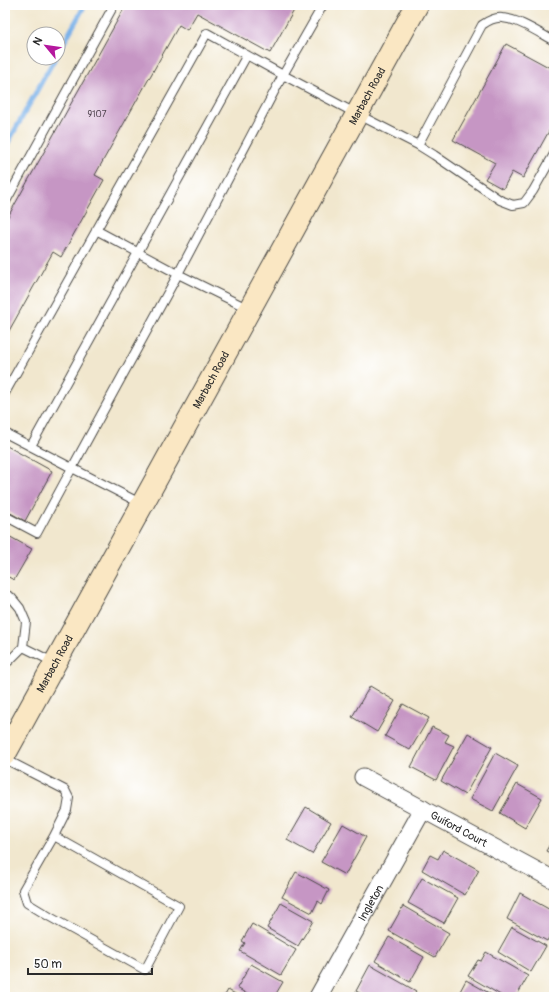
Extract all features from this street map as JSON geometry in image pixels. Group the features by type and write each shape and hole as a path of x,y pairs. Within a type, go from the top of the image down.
{"main road":[{"name":"Marbach Road","path":"5,754 417,5"}],"street":[{"name":"Guiford Court","path":"363,777 554,880"},
{"name":"Ingleton","path":"318,997 423,809"}],"lane":[{"path":"5,203 114,5"},
{"path":"5,516 37,533 178,274 283,75 323,5"},
{"path":"418,145 482,25 489,20 501,17 516,21 554,41"},
{"path":"5,393 207,33 283,75 418,145 500,200 513,205 524,203 533,192 554,154"},
{"path":"31,446 247,55"},
{"path":"96,230 178,274 250,309"},
{"path":"5,433 142,505"},
{"path":"5,594 11,597 20,608 26,622 23,647 5,663"},
{"path":"23,647 55,663"},
{"path":"5,759 65,790 69,798 67,810 54,836 22,890 27,903 56,921 145,970 179,906 54,836"}],"building":[{"path":"126,5 297,5 270,53 197,13 187,30 179,25 95,175 104,180 61,257 53,252 5,338 5,222"},
{"path":"506,44 554,70 554,122 523,178 512,172 503,189 485,179 495,163 453,140"},
{"path":"5,445 52,471 25,521 5,510"},
{"path":"5,534 32,549 14,580 5,575"},
{"path":"370,686 395,701 377,732 352,717"},
{"path":"403,704 429,718 410,750 385,736"},
{"path":"432,727 449,735 445,742 454,746 436,780 411,767"},
{"path":"468,733 492,747 465,795 441,781"},
{"path":"495,753 518,766 493,811 470,799"},
{"path":"517,784 542,798 525,828 500,813"},
{"path":"306,807 331,822 312,854 287,840"},
{"path":"343,824 366,837 345,875 321,862"},
{"path":"554,837 554,855 546,851"},
{"path":"443,850 479,870 465,895 422,870 430,855 438,859"},
{"path":"296,872 329,890 322,904 318,901 312,913 282,897"},
{"path":"422,878 458,898 444,923 408,903"},
{"path":"520,893 554,912 554,928 547,941 507,919"},
{"path":"281,903 313,921 298,946 267,928"},
{"path":"403,906 449,933 435,957 389,931"},
{"path":"252,924 296,950 281,975 240,951 245,943 242,941"},
{"path":"512,927 546,946 531,972 498,952"},
{"path":"389,937 424,957 410,982 375,961"},
{"path":"486,952 528,976 516,997 504,997 468,976 478,960 481,961"},
{"path":"251,964 283,982 274,997 252,997 237,988"},
{"path":"370,965 416,991 412,997 367,997 356,991"},
{"path":"466,980 496,997 457,997"},
{"path":"228,990 241,997 224,997"}],"waterway":[{"path":"66,39 85,5"},
{"path":"5,148 51,66"}]}
